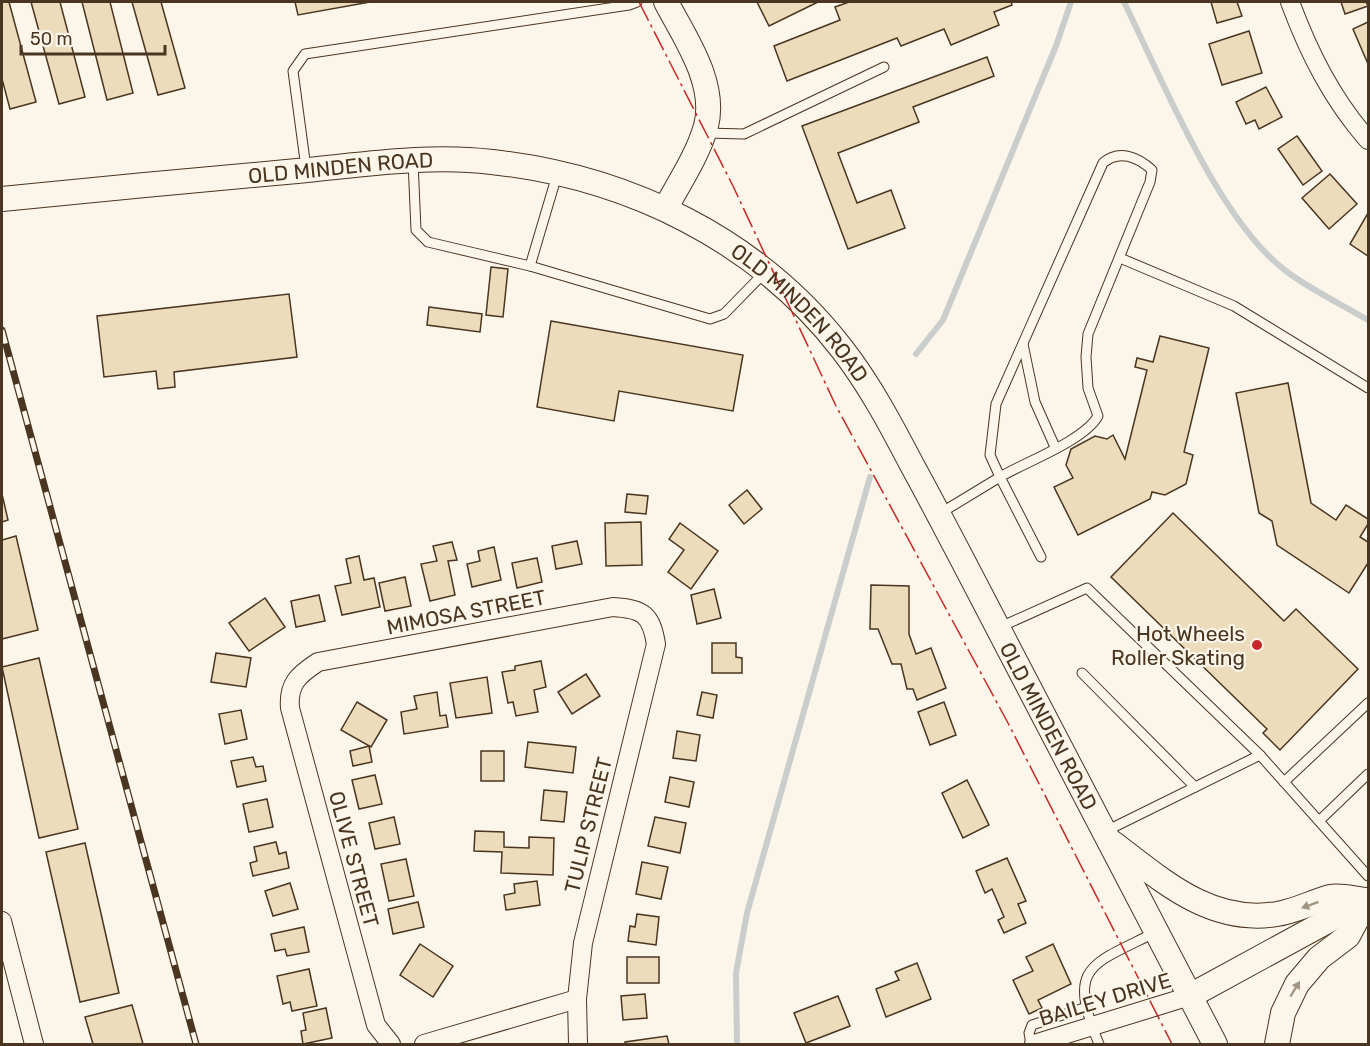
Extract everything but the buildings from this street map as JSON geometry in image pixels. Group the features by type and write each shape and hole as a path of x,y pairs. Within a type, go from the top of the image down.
{"main road":[{"path":"665,209 703,133 707,118 707,101 702,75 666,2"},
{"name":"OLD MINDEN ROAD","path":"2,199 413,161 482,161 558,172 606,185 665,209 723,241 765,272 813,315 857,369 877,400 939,514 1215,1044"},
{"path":"1105,835 1174,889 1198,903 1221,911 1248,915 1274,915 1332,896 1368,899"},
{"path":"1190,996 1368,899"},
{"path":"1278,1044 1283,1013 1297,984 1319,958 1348,936 1368,899"}],"street":[{"path":"1290,2 1321,75 1340,105 1368,140"},
{"name":"MIMOSA STREET","path":"293,680 318,662 613,608 639,611 650,620"},
{"name":"TULIP STREET","path":"578,1044 577,999 583,943 656,644 650,620"},
{"name":"OLIVE STREET","path":"293,680 288,694 293,720 376,1025 391,1044"},
{"path":"2,921 34,1044"},
{"name":"BAILEY DRIVE","path":"1033,1044 1190,996"},
{"path":"424,1044 577,999"}],"lane":[{"path":"576,2 580,12"},
{"path":"307,170 293,70 305,54 637,2"},
{"path":"703,133 744,134 884,67"},
{"path":"939,514 1000,477 1095,423 1098,416 1088,388 1086,357 1088,334 1120,258 1152,170 1141,160 1124,155 1111,156 1103,163 996,404 990,455 1000,477 1041,557"},
{"path":"413,161 416,230 428,243 530,266 710,318 724,314 765,272"},
{"path":"530,266 558,172"},
{"path":"1120,258 1234,306 1368,388"},
{"path":"1023,344 1035,402 1055,447"},
{"path":"998,628 1087,588 1260,755 1368,876"},
{"path":"1082,673 1195,787"},
{"path":"1284,782 1368,703"},
{"path":"1105,835 1260,755"},
{"path":"1319,821 1368,774"},
{"path":"1099,1044 1091,1027 1083,986 1086,975 1096,963 1156,932"},
{"path":"1033,1044 1029,1033 1032,1025 1088,1007"}],"waterway":[{"path":"916,354 943,320 1056,46 1071,2"},
{"path":"1124,2 1174,108 1215,184 1237,218 1261,248 1286,271 1368,320"},
{"path":"737,1044 736,973 747,913 870,477"}],"railway":[{"path":"2,330 196,1044"}],"power":[{"path":"639,2 733,186 836,406 1008,723 1172,1044"}],"place":[{"name":"Hot Wheels Roller Skating","path":"1257,645"}]}
